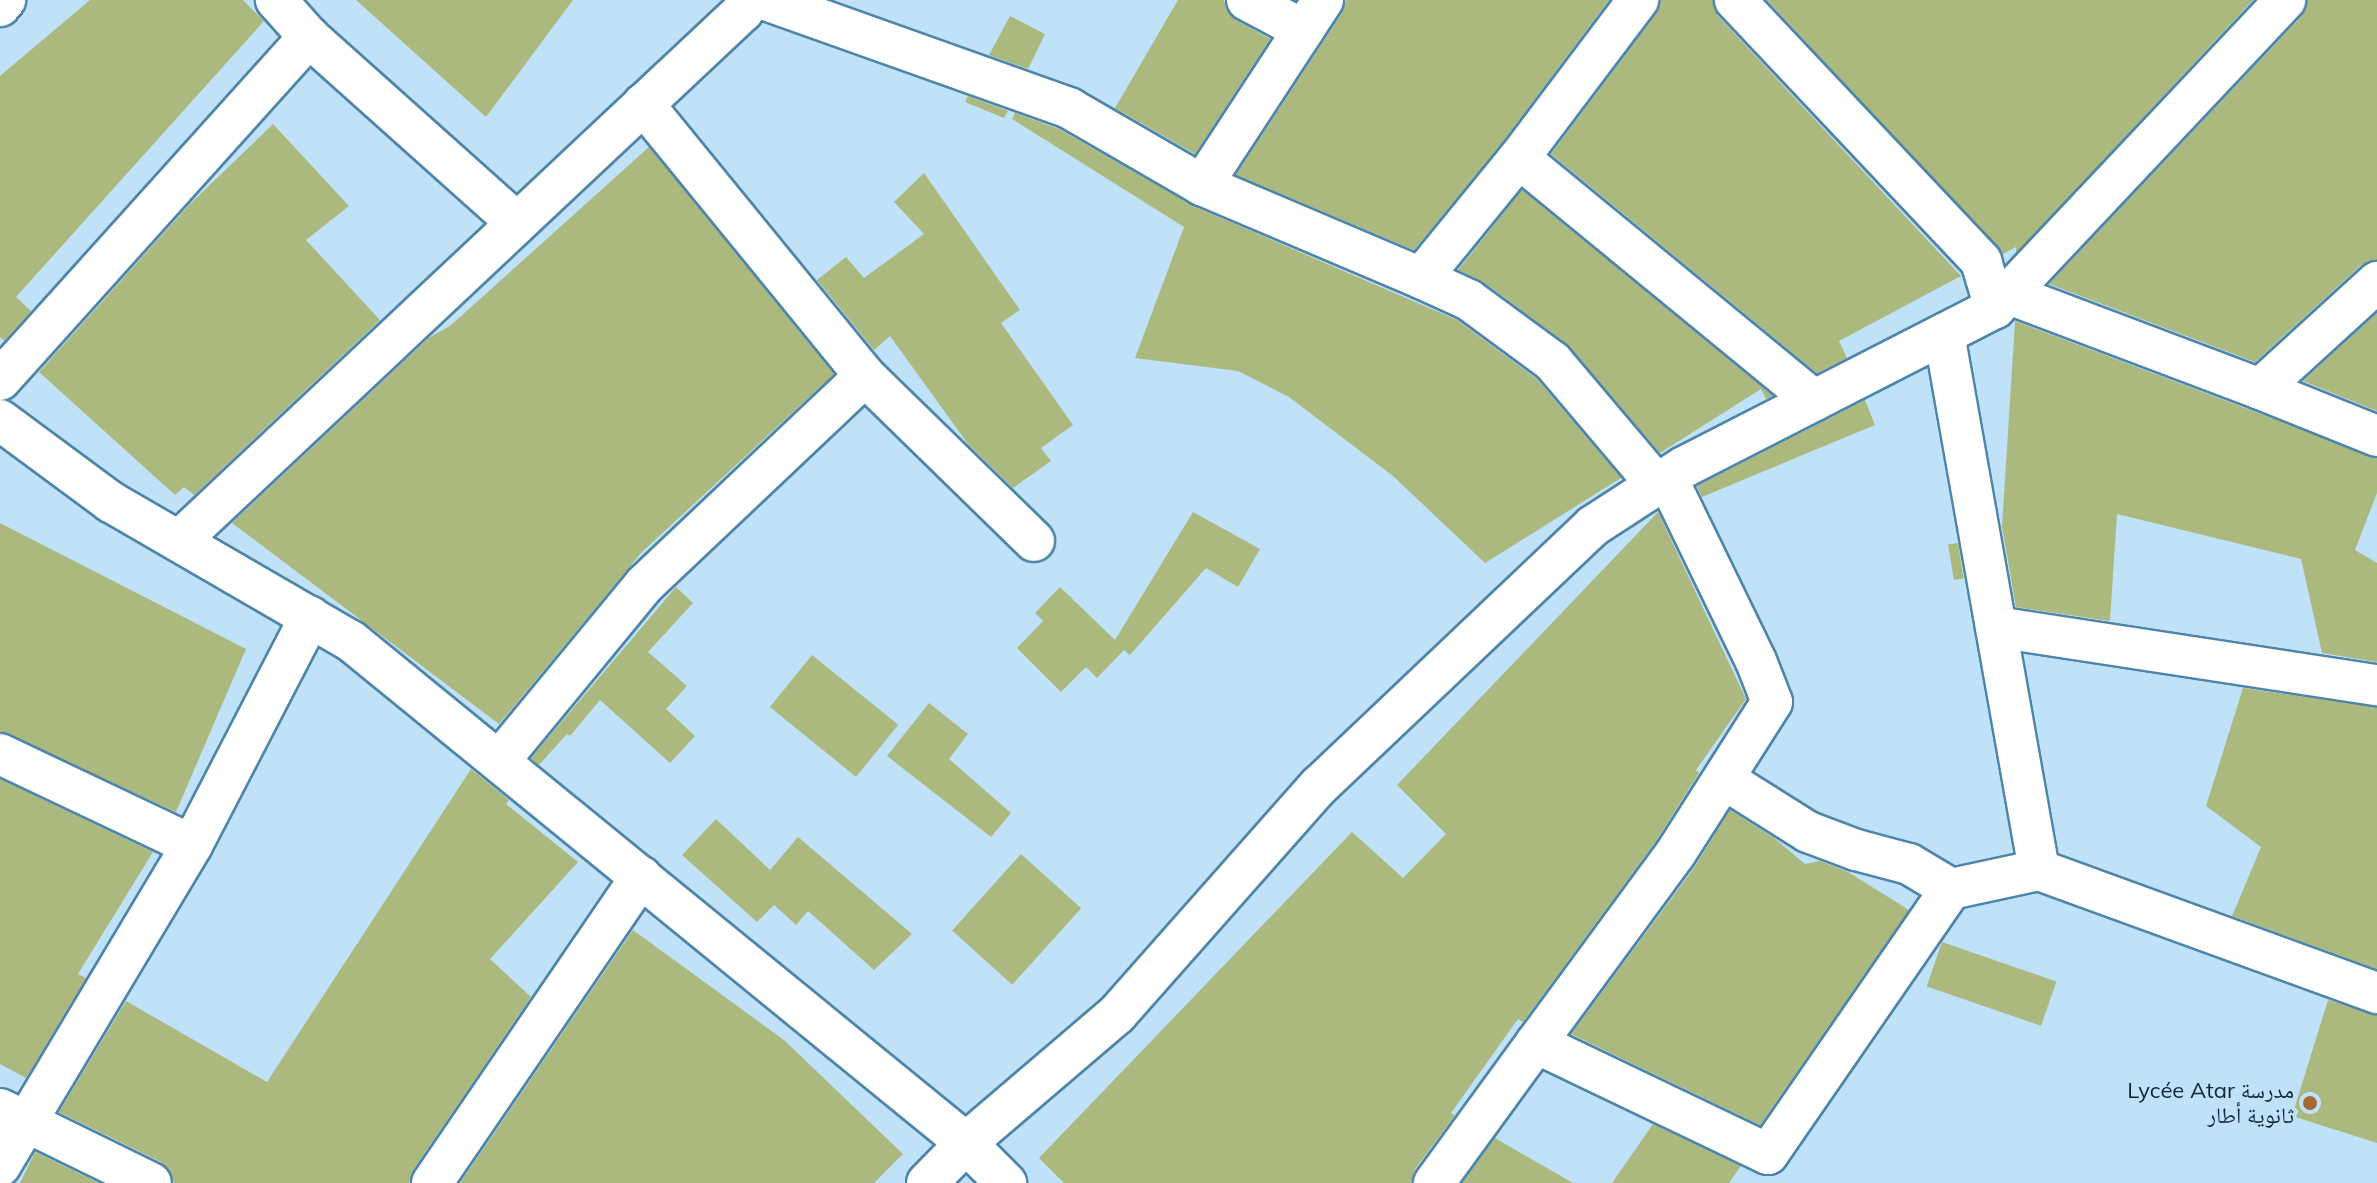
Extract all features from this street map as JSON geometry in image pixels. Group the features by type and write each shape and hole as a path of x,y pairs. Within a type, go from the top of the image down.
{"street":[{"path":"0,6 5,0"},
{"path":"276,0 309,37 517,223"},
{"path":"179,541 743,11 749,0"},
{"path":"766,0 1069,108 1202,185 1469,300 1553,362 1662,482 1756,661 1772,702 1675,854 1434,1183"},
{"path":"1202,185 1313,15 1247,0"},
{"path":"1421,278 1519,158 1638,0"},
{"path":"1735,0 1981,261 2002,301 2260,389 2377,436"},
{"path":"927,1183 966,1143 1117,1014 1319,786 1593,526 1662,482 2002,301 2285,0"},
{"path":"0,380 309,37"},
{"path":"643,104 865,376 1034,541"},
{"path":"1519,158 1814,400"},
{"path":"2260,389 2377,282"},
{"path":"1944,334 2039,870"},
{"path":"499,761 644,585 865,376"},
{"path":"0,420 111,502 351,641 966,1143 1006,1183"},
{"path":"0,1166 14,1116 192,845 310,617"},
{"path":"1996,627 2377,685"},
{"path":"0,754 192,845"},
{"path":"1724,779 1808,832 1856,850 1909,864 1951,889 2039,870 2377,993"},
{"path":"432,1183 641,877"},
{"path":"1536,1043 1761,1168 1951,889"},
{"path":"14,1116 151,1183"}],"building":[{"path":"90,0 243,0 264,21 16,297 31,311 4,341 0,337 0,76"},
{"path":"356,0 573,0 486,117"},
{"path":"1178,0 1224,0 1227,11 1236,20 1270,39 1195,154 1115,108"},
{"path":"1346,0 1609,0 1501,144 1414,250 1236,175 1342,13"},
{"path":"1661,0 1713,0 1718,16 1961,276 1839,341 1847,358 1817,373 1551,154 1656,14"},
{"path":"1767,0 2253,0 2016,253 2016,247 2003,254"},
{"path":"2307,0 2377,0 2377,260 2361,265 2255,362 2049,284 2302,16"},
{"path":"1010,16 1045,34 1028,69 989,55"},
{"path":"968,96 1008,111 1004,118 965,102"},
{"path":"1015,113 1059,129 1193,206 1457,320 1537,379 1621,478 1485,563 1393,476 1289,397 1238,371 1135,358 1184,227 1012,119"},
{"path":"273,124 349,206 306,240 380,320 194,495 184,487 175,495 39,372 190,204"},
{"path":"649,147 834,374 641,553 499,724 232,523 430,337 450,326"},
{"path":"924,173 1020,310 1001,323 1073,425 1041,448 1051,461 1013,488 968,444 890,336 874,350 817,280 846,257 864,278 924,234 894,202"},
{"path":"1522,190 1773,396 1766,399 1761,389 1660,453 1567,344 1482,281 1458,270"},
{"path":"2377,313 2377,411 2303,381"},
{"path":"2015,321 2377,458 2377,493 2355,550 2377,563 2377,662 2322,653 2301,559 2117,514 2110,621 2016,607 2002,527"},
{"path":"1865,400 1875,425 1702,497 1697,486"},
{"path":"1193,512 1260,549 1238,587 1206,568 1130,655 1124,650 1097,678 1086,667 1061,692 1017,648 1043,621 1035,613 1060,587 1115,640"},
{"path":"1658,512 1746,699 1696,770 1699,773 1656,841 1523,1022 1518,1019 1451,1113 1455,1115 1415,1169 1411,1183 1064,1183 1039,1158 1352,832 1403,878 1446,834 1397,785"},
{"path":"0,523 246,649 176,812 0,731"},
{"path":"1958,543 1964,579 1954,580 1948,545"},
{"path":"676,587 693,603 648,652 687,686 666,709 695,736 670,763 600,700 570,736 567,734 539,765 531,758"},
{"path":"812,655 898,725 856,777 770,707"},
{"path":"2243,688 2377,707 2377,969 2232,916 2261,847 2206,806"},
{"path":"929,703 968,734 949,759 1011,813 991,837 887,756"},
{"path":"471,769 509,800 506,804 578,862 490,959 531,997 413,1170 409,1183 174,1183 170,1171 161,1162 59,1112 126,1001 267,1082"},
{"path":"0,779 153,852 78,974 86,978 26,1078 0,1064"},
{"path":"1730,810 1774,838 1805,864 1820,861 1848,872 1909,910 1760,1125 1571,1034 1694,868"},
{"path":"716,819 770,870 798,837 912,934 874,970 808,911 796,925 774,905 757,922 682,855"},
{"path":"1021,854 1081,908 1012,985 952,931"},
{"path":"633,930 784,1040 903,1154 874,1183 460,1183"},
{"path":"1942,942 2056,981 2041,1026 1927,986"},
{"path":"2328,1000 2377,1015 2377,1143 2292,1116"},
{"path":"1653,1124 1741,1166 1729,1183 1612,1183"},
{"path":"1495,1138 1573,1183 1462,1183"},
{"path":"35,1152 99,1183 20,1183"}],"place":[{"name":"Lycée Atar مدرسة ثانوية أطار","path":"2310,1103"}]}
